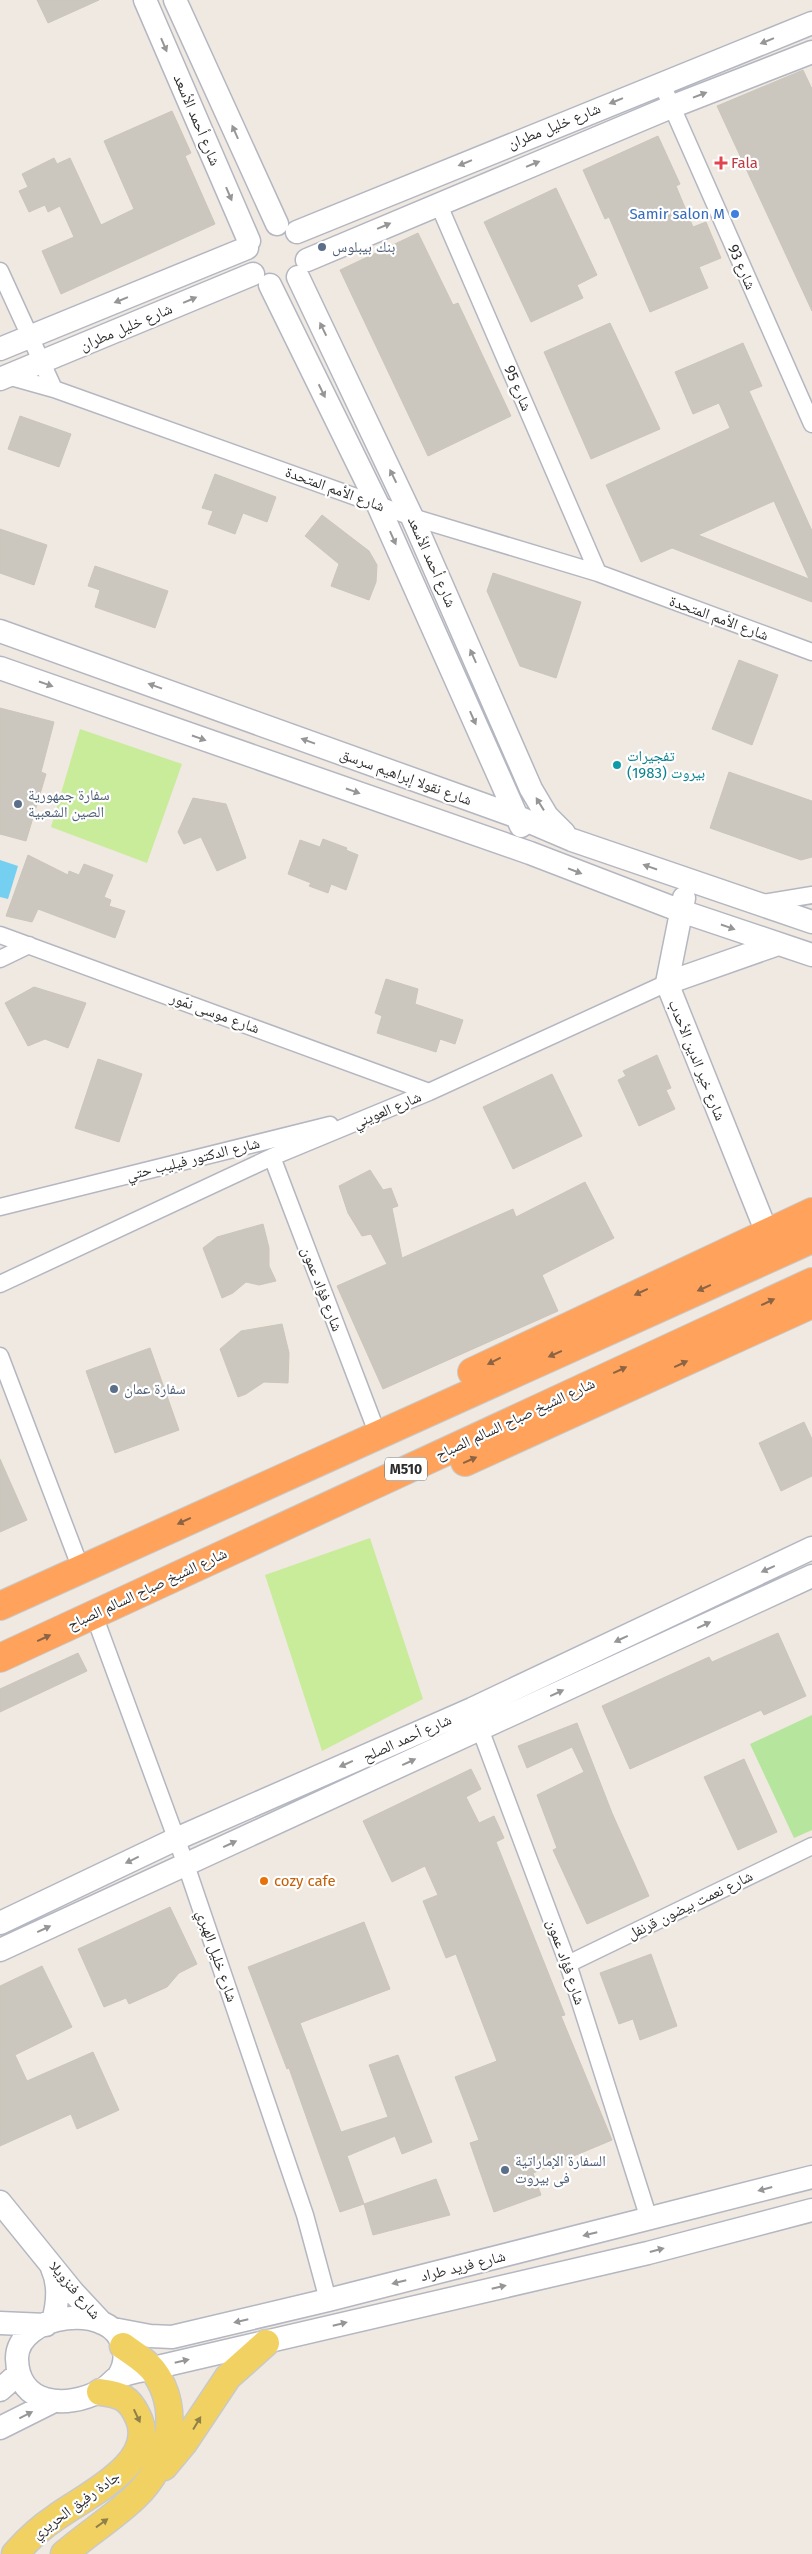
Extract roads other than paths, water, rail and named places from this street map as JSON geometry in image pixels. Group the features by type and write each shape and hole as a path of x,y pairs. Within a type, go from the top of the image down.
{"highway":[{"path":"210,1509 373,1422 517,1350 812,1212"},
{"path":"0,1606 210,1509 812,1239"},
{"name":"شارع الشيخ صباح السالم الصباح","path":"0,1658 812,1282"},
{"path":"228,1551 366,1503 462,1464 812,1304"}],"main road":[{"name":"جادة رفيق الحريري","path":"64,2554 124,2507 144,2488 162,2463 169,2436 169,2404 152,2369 113,2333"},
{"path":"144,2488 184,2443 228,2377 266,2343"},
{"name":"جادة رفيق الحريري","path":"15,2554 33,2534 126,2468 138,2452 141,2422 129,2400 117,2394 109,2385"}],"street":[{"name":"شارع أحمد الأسعد","path":"145,0 248,244"},
{"name":"شارع أحمد الأسعد","path":"176,0 287,228"},
{"name":"شارع خليل مطران","path":"287,228 812,23"},
{"name":"شارع خليل مطران","path":"302,268 438,203 671,107 812,52"},
{"name":"شارع 93","path":"661,82 812,424"},
{"name":"شارع 95","path":"438,203 598,573"},
{"path":"261,228 287,228 305,245 302,268 285,284 261,280 246,259 248,244 261,228"},
{"name":"شارع خليل مطران","path":"0,349 248,244"},
{"name":"شارع أحمد الأسعد","path":"302,268 534,794 550,820 572,840"},
{"path":"0,271 30,337 44,362 54,389"},
{"name":"شارع أحمد الأسعد","path":"261,280 378,505 518,818 530,853"},
{"name":"شارع خليل مطران","path":"2,376 261,280"},
{"name":"شارع الأمم المتحدة","path":"2,376 54,389 412,517 598,573 812,652"},
{"name":"شارع نقولا إبراهيم سرسق","path":"0,631 518,818 572,840 812,922"},
{"name":"شارع نقولا إبراهيم سرسق","path":"0,668 530,853 681,911 812,955"},
{"name":"شارع خير الدين الأحدب","path":"688,881 667,983 767,1233"},
{"path":"756,903 780,902 812,895"},
{"name":"شارع موسى نمّور","path":"0,935 429,1092"},
{"name":"شارع العويني","path":"0,1284 272,1157 429,1092 667,983 778,944"},
{"path":"0,959 29,945"},
{"name":"شارع الدكتور فيليب حتي","path":"0,1207 386,1110"},
{"name":"شارع فؤاد عمون","path":"272,1157 373,1422"},
{"path":"0,1356 81,1569"},
{"name":"شارع أحمد الصلح","path":"0,1950 186,1865 812,1548"},
{"name":"شارع أحمد الصلح","path":"0,1923 176,1839 477,1719 812,1576"},
{"name":"شارع خليل الهبري","path":"94,1615 186,1865 305,2215 328,2300"},
{"name":"شارع فؤاد عمون","path":"477,1719 568,1964 649,2219"},
{"name":"شارع نعمت بيضون قرنفل","path":"568,1964 812,1846"},
{"name":"شارع فريد طراد","path":"113,2333 172,2336 328,2300 812,2177"},
{"name":"شارع فنزويلا","path":"0,2202 73,2292 113,2333"},
{"name":"شارع فريد طراد","path":"109,2385 152,2369 413,2306 648,2253 812,2210"},
{"name":"شارع فنزويلا","path":"47,2258 54,2272 57,2288 57,2305 50,2323"},
{"path":"0,2323 50,2323 80,2317 113,2333 124,2364 109,2385 68,2402 52,2402 0,2428"},
{"path":"0,2390 20,2346 32,2332 50,2323"},
{"path":"12,2367 28,2389 52,2402"}],"water":[{"path":"0,860 18,866 8,899 0,897"}],"place":[{"name":"Fala","path":"721,163"},
{"name":"Samir salon M","path":"735,214"},
{"name":"بنك بيبلوس","path":"322,247"},
{"name":"تفجيرات بيروت (1983)","path":"617,765"},
{"name":"سفارة جمهورية الصين الشعبية","path":"18,804"},
{"name":"سفارة عمان","path":"114,1389"},
{"name":"cozy cafe","path":"264,1881"},
{"name":"السفارة الإماراتية فى بيروت","path":"505,2170"}]}
